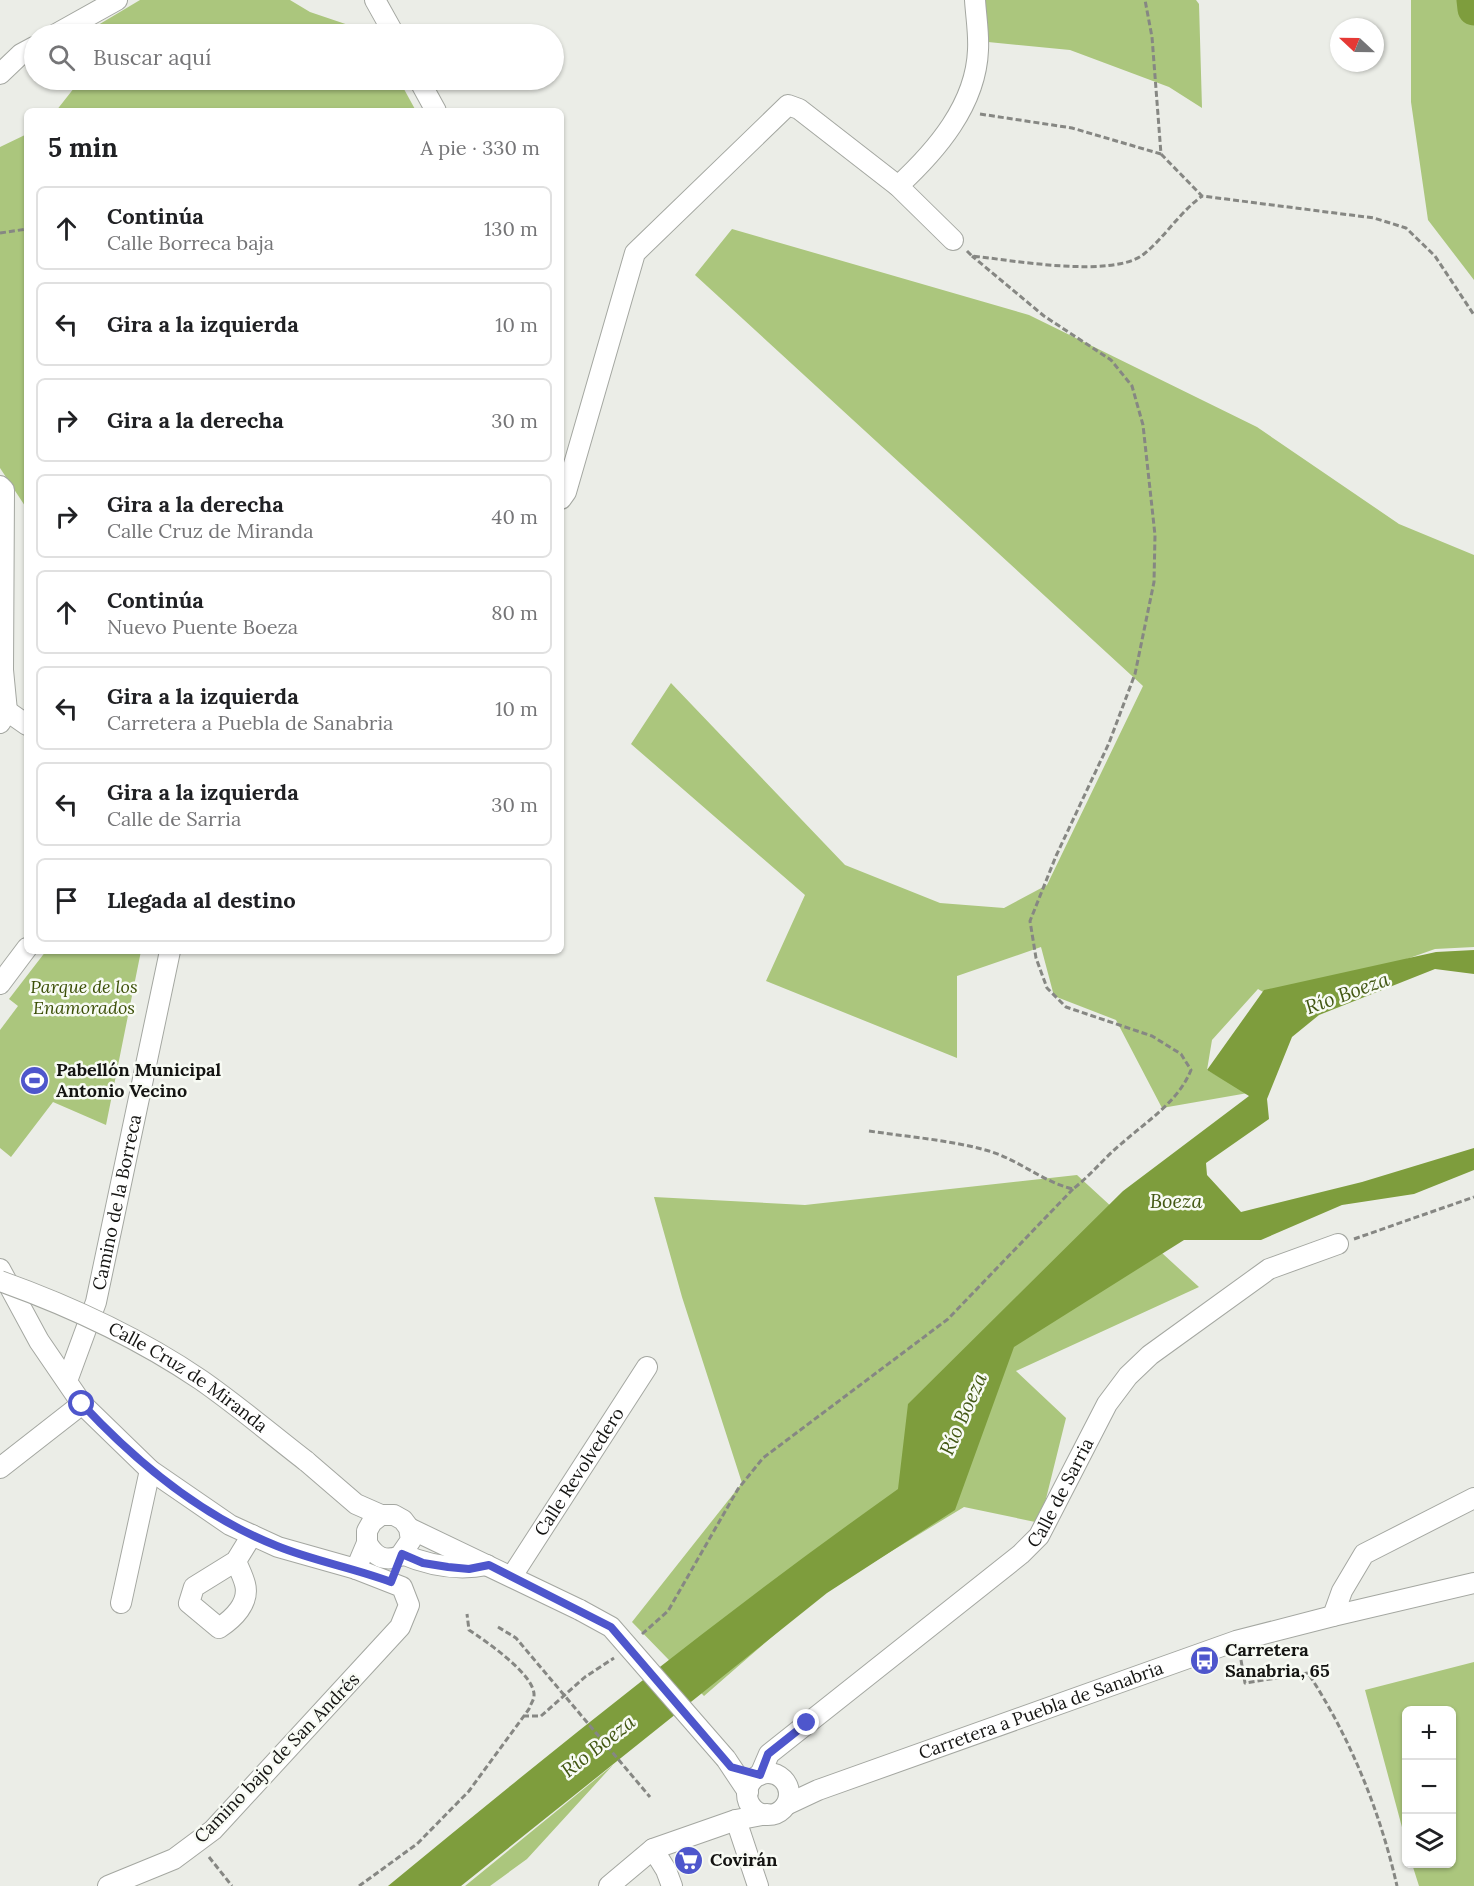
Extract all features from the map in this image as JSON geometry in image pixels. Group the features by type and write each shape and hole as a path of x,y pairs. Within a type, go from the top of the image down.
{"street":[{"path":"74,24 117,0"},
{"path":"375,0 388,24"},
{"path":"898,186 929,158 960,111 973,80 978,51 975,0"},
{"path":"0,74 24,52"},
{"path":"424,90 434,108"},
{"path":"564,495 635,253 788,105 799,109 898,186 953,240"},
{"path":"0,486 4,490 3,717 24,724"},
{"path":"0,984 24,952"},
{"name":"Camino de la Borreca","path":"67,1381 96,1302 169,954"},
{"name":"Calle de Sarria","path":"736,1820 762,1783 768,1754 1021,1554 1039,1536 1107,1404 1128,1376 1143,1362 1269,1269 1338,1244"},
{"path":"0,1269 39,1341 82,1404 150,1470 206,1510 278,1546 391,1582 411,1540 409,1528 404,1520 394,1515 381,1515 372,1522 356,1569"},
{"name":"Calle Cruz de Miranda","path":"0,1281 42,1296 111,1328 200,1379 306,1461 356,1504 381,1515"},
{"name":"Calle Revolvedero","path":"513,1576 647,1367"},
{"path":"0,1468 82,1404"},
{"path":"121,1603 150,1470"},
{"path":"1333,1616 1342,1591 1364,1554 1474,1498"},
{"name":"Calle Cruz de Miranda","path":"356,1504 367,1537"},
{"path":"409,1528 513,1576 611,1627 728,1763 762,1783 789,1794 786,1805"},
{"path":"236,1561 252,1535"},
{"path":"367,1537 373,1553 383,1559 403,1554 468,1556"},
{"path":"403,1554 423,1563 448,1567 469,1569 489,1565"},
{"name":"Camino bajo de San Andrés","path":"108,1886 174,1859 198,1844 213,1830 400,1627 409,1605 402,1587 391,1582"},
{"name":"Carretera a Puebla de Sanabria","path":"609,1886 654,1849 736,1820 775,1813 786,1805 818,1790 1236,1641 1474,1583"},
{"path":"762,1783 818,1790"},
{"path":"762,1783 756,1810 766,1814"},
{"path":"736,1820 758,1886"},
{"path":"654,1849 672,1886"}],"path":[{"path":"1145,0 1152,37 1161,154"},
{"path":"960,111 1072,128 1161,154 1202,196 1374,218 1406,228 1435,256 1474,315"},
{"path":"972,255 1074,266 1119,266 1143,255 1185,208 1202,196"},
{"path":"0,232 24,229"},
{"path":"635,1640 668,1611 738,1489 763,1458 948,1319 1073,1188 1090,1176 1119,1145 1184,1088 1191,1070 1181,1054 1152,1036 1066,1007 1047,988 1036,958 1030,921 1056,856 1108,743 1135,674 1154,582 1155,535 1146,447 1143,425 1132,386 1111,360 1044,316 953,240"},
{"path":"869,1131 989,1151 1026,1166 1056,1185 1073,1188"},
{"path":"1338,1244 1474,1197"},
{"path":"359,1886 417,1845 469,1791 523,1716 534,1696 533,1689 502,1653 469,1630 467,1614"},
{"path":"498,1627 516,1638 650,1797"},
{"path":"523,1716 541,1716 585,1677 619,1654"},
{"path":"1240,1659 1245,1683 1308,1673 1336,1715 1371,1801 1397,1886"},
{"path":"198,1844 232,1886"}],"green space":[{"path":"140,0 290,0 310,12 345,24 100,24"},
{"path":"985,0 1196,0 1199,4 1202,108 1169,87 1070,50 988,42"},
{"path":"1411,0 1474,0 1474,280 1428,220 1411,102"},
{"path":"72,90 404,90 414,108 58,108"},
{"path":"24,135 24,504 0,468 0,147"},
{"path":"732,229 1029,315 1257,427 1399,524 1474,555 1474,947 1435,949 1282,1003 1258,989 1212,1040 1207,1070 1248,1093 1162,1108 1116,1020 1054,996 1041,947 957,976 957,1058 766,981 805,895 631,744 671,683 845,865 940,903 1004,908 1047,885 1143,686 695,275"},
{"name":"Parque de los Enamorados","path":"44,954 140,954 106,1125 53,1102 11,1157 0,1148 0,1030 18,1006 9,999"},
{"path":"1077,1175 1199,1287 1016,1371 1066,1418 1040,1523 964,1507 821,1594 704,1696 632,1622 742,1483 682,1297 654,1197 805,1205"},
{"path":"1474,1662 1474,1886 1419,1886 1413,1868 1456,1868 1456,1706 1402,1706 1402,1827 1365,1690"},
{"path":"613,1765 527,1859 490,1886 465,1886"}],"water":[{"name":"Boeza","path":"1474,950 1474,974 1435,969 1319,1015 1292,1037 1267,1099 1269,1119 1206,1163 1207,1175 1241,1212 1362,1182 1474,1148 1474,1170 1414,1194 1342,1205 1261,1240 1184,1240 1014,1347 955,1510 827,1593 461,1886 388,1886 639,1683 832,1536 898,1489 908,1404 1123,1191 1249,1096 1207,1070 1264,990 1436,952"}],"waterway":[{"name":"Río Boeza","path":"1473,0 1474,9"}],"place":[{"name":"Pabellón Municipal Antonio Vecino","path":"35,1080"},
{"name":"Carretera Sanabria, 65","path":"1204,1660"},
{"name":"Covirán","path":"689,1860"}],"route":[{"path":"82,1404 150,1470 231,1525 278,1546 391,1582 402,1554 423,1563 448,1567 469,1569 489,1565 611,1627 731,1767 760,1775 768,1754 807,1723"}]}
